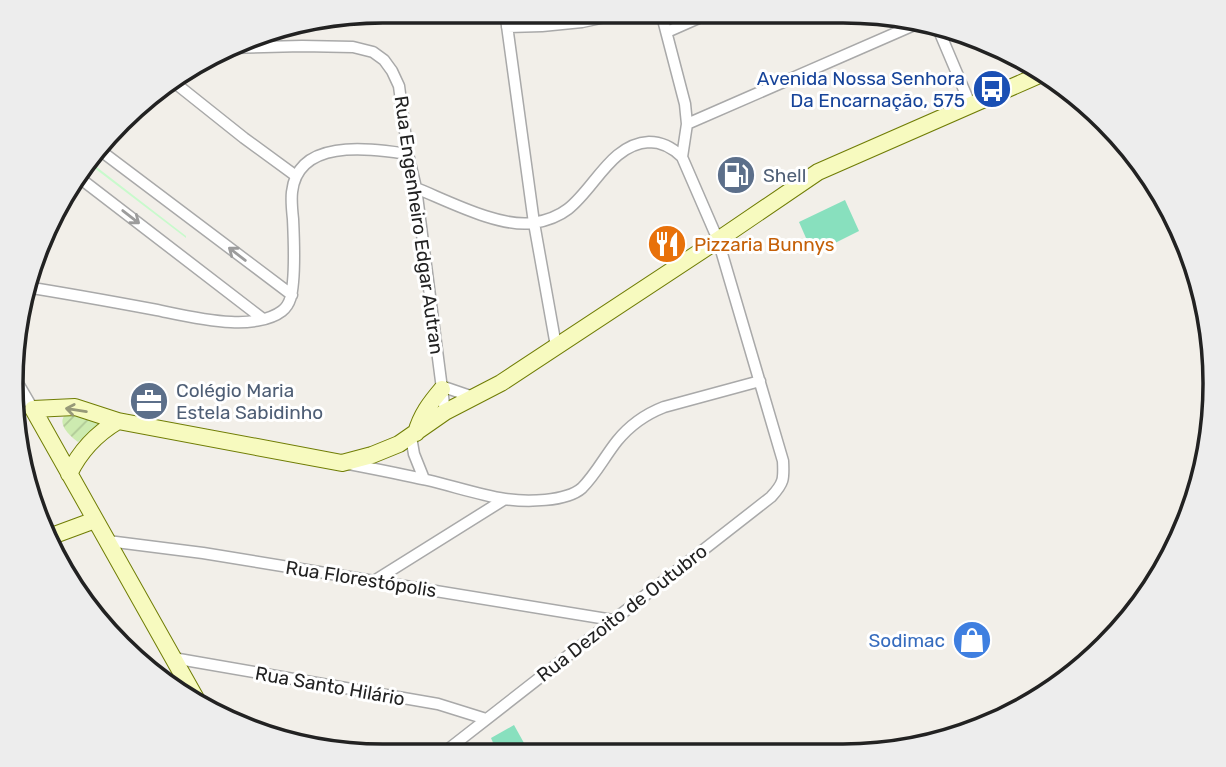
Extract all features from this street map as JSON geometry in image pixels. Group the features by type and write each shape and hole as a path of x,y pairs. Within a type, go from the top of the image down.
{"street":[{"path":"506,23 534,223 556,346"},
{"path":"507,27 572,23"},
{"path":"664,23 685,104 687,124 682,157"},
{"path":"667,32 687,23"},
{"path":"687,124 906,29"},
{"path":"942,37 970,104"},
{"name":"Rua Engenheiro Edgar Autran","path":"265,43 353,47 373,52 384,60 392,71 399,86 408,154 416,188 445,412"},
{"path":"342,463 393,447 445,412 501,383 818,172 1033,78"},
{"path":"179,86 296,176"},
{"path":"33,409 75,407 118,421 342,463 505,499 543,500 573,494 581,489 618,439 649,413 760,381 719,240 682,157 675,150 658,142 628,148 613,160 567,210 534,223 503,221 416,188"},
{"path":"35,289 207,320 245,322 262,319 282,311 292,295 294,260 291,194 296,176 305,165 337,150 354,148 408,154"},
{"path":"105,154 292,295"},
{"path":"85,182 262,319"},
{"name":"Rua Dezoito de Outubro","path":"455,744 781,487 784,478 783,461 760,381"},
{"path":"424,480 414,454 414,435 428,405 442,388 473,397"},
{"path":"23,392 189,687"},
{"path":"69,474 83,450 105,429 118,421"},
{"path":"374,581 505,499"},
{"path":"56,534 95,520"},
{"name":"Rua Florestópolis","path":"108,541 204,553 613,620"},
{"name":"Rua Santo Hilário","path":"173,659 438,704 486,719"}],"green space":[{"path":"96,166 186,236 94,168"},
{"path":"845,200 859,231 813,254 799,222"},
{"path":"72,410 101,423 78,442 62,422"},
{"path":"514,725 524,743 494,744 491,738"}],"place":[{"name":"Avenida Nossa Senhora Da Encarnação, 575","path":"992,89"},
{"name":"Shell","path":"736,175"},
{"name":"Pizzaria Bunnys","path":"667,244"},
{"name":"Colégio Maria Estela Sabidinho","path":"149,401"},
{"name":"Sodimac","path":"972,640"}]}
